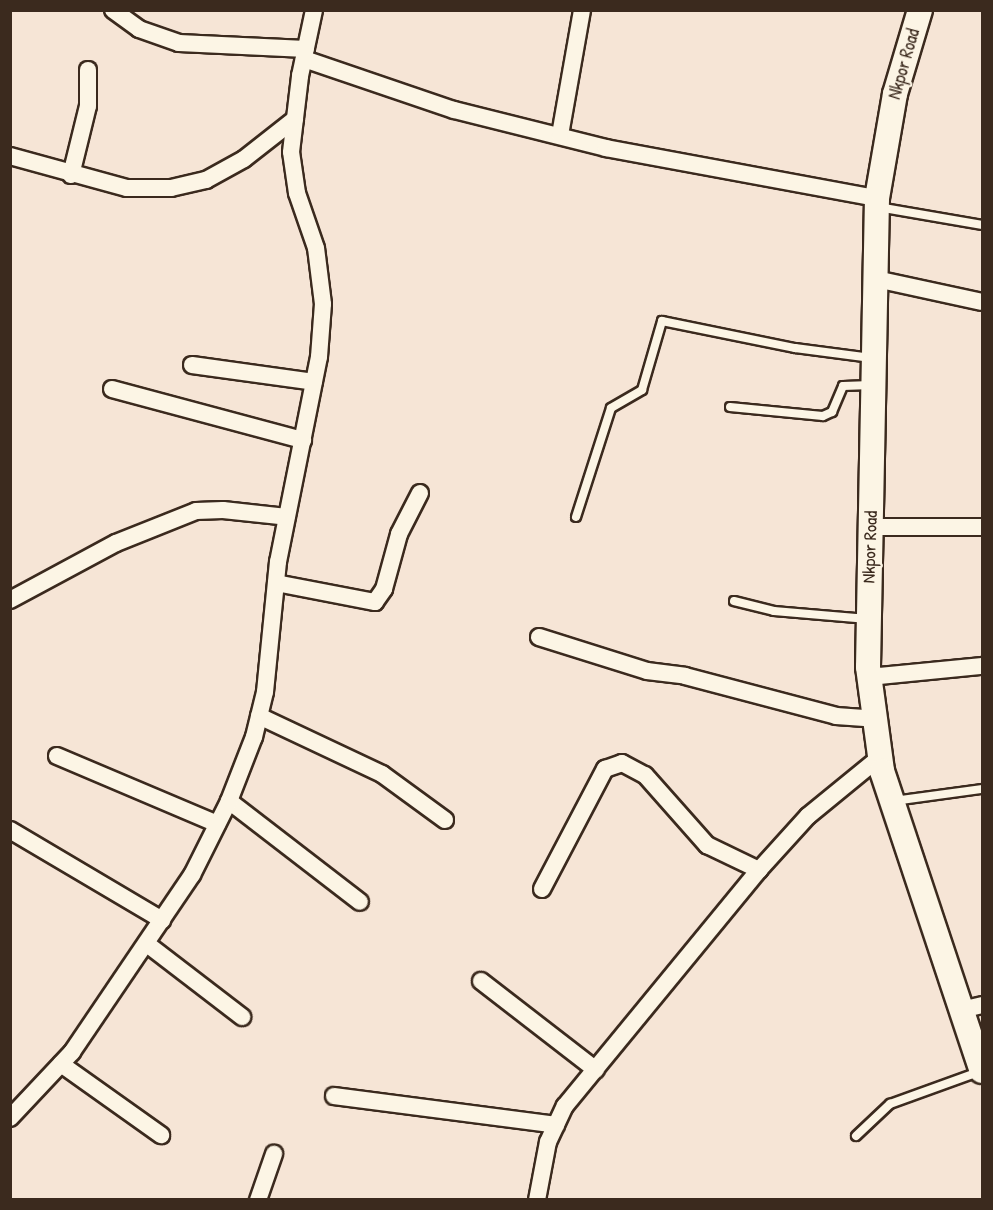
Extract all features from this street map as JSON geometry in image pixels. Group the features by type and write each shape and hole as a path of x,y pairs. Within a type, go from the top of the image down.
{"street":[{"path":"113,10 139,29 179,43 305,54 454,110 606,148 877,203"},
{"path":"10,1118 61,1064 162,920 229,801 259,716 276,583 314,382 323,304 316,248 297,193 291,152 305,54 314,10"},
{"path":"560,135 582,10"},
{"name":"Nkpor Road","path":"920,10 894,94 877,203 876,279 871,358 869,677 880,757 891,802 972,1008 982,1071"},
{"path":"71,175 85,129 88,70"},
{"path":"10,156 71,175 127,188 171,188 206,180 244,159 295,120"},
{"path":"876,279 982,302"},
{"path":"192,365 314,382"},
{"path":"112,388 303,440"},
{"path":"276,583 375,602 384,589 399,534 420,493"},
{"path":"10,600 116,543 196,511 223,510 287,517"},
{"path":"871,527 982,527"},
{"path":"539,637 647,671 685,676 836,716 875,719"},
{"path":"869,677 982,666"},
{"path":"259,716 382,774 445,819"},
{"path":"57,756 217,824"},
{"path":"537,1200 548,1142 565,1106 759,870 808,816 880,757"},
{"path":"542,889 606,769 622,763 645,775 707,844 759,870"},
{"path":"229,801 360,902"},
{"path":"10,830 162,920"},
{"path":"147,944 242,1017"},
{"path":"481,981 596,1070"},
{"path":"61,1064 160,1135"},
{"path":"334,1096 556,1125"},
{"path":"258,1200 274,1154"}],"lane":[{"path":"877,203 982,225"},
{"path":"576,517 611,408 642,390 662,321 871,358"},
{"path":"730,407 823,416 832,412 843,386 871,385"},
{"path":"735,601 774,611 868,619"},
{"path":"891,802 982,789"},
{"path":"856,1136 890,1104 982,1071"}]}
